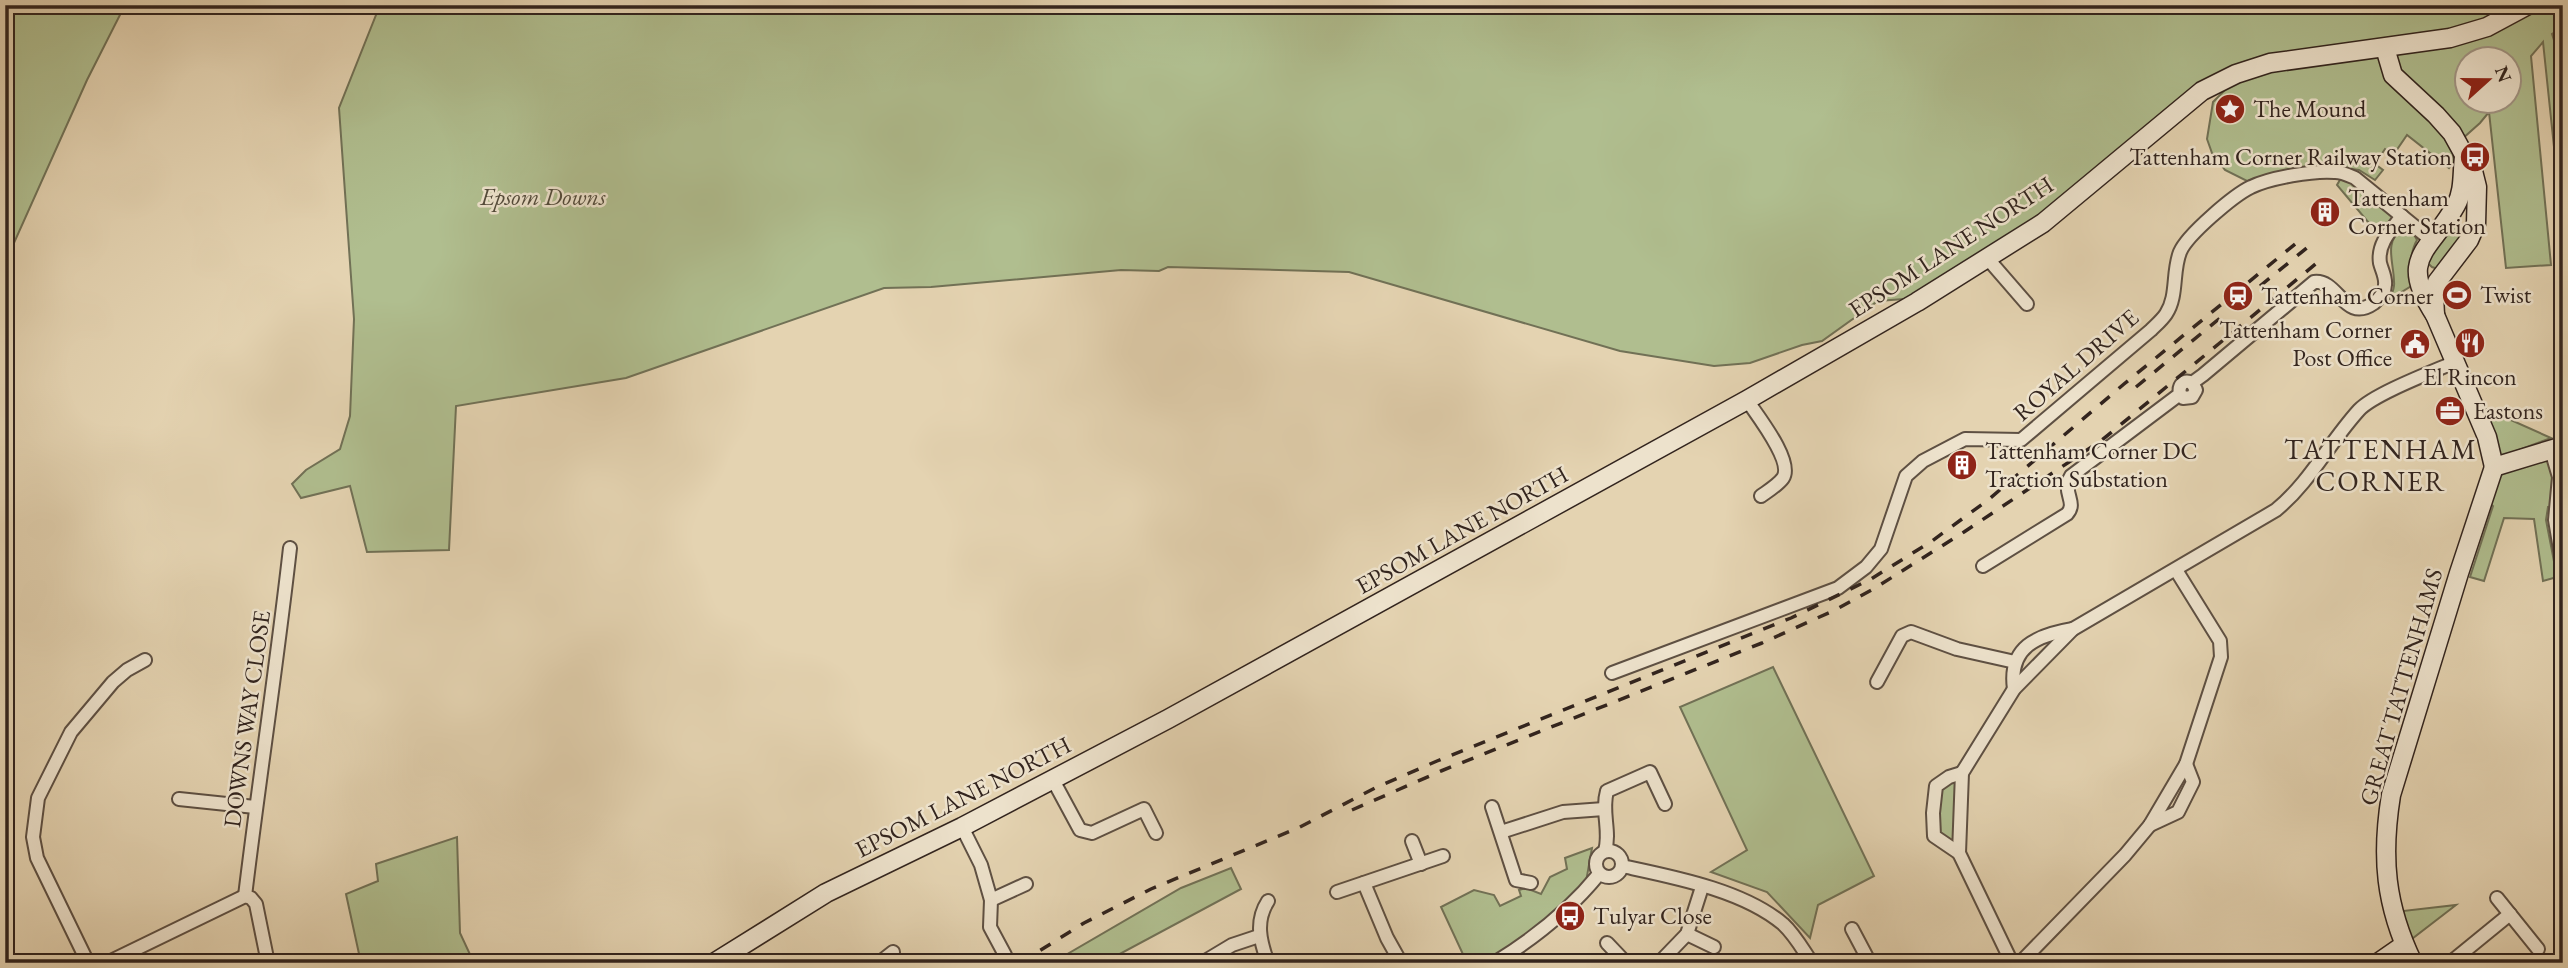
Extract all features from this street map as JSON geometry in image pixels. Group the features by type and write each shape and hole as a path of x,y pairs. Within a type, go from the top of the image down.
{"main road":[{"name":"EPSOM LANE NORTH","path":"724,960 826,893 962,827 1240,681 1747,400 1988,259 2060,209 2202,91 2236,74 2270,63 2438,40 2478,30 2528,5"},
{"path":"2385,48 2393,75 2452,133 2473,171 2477,187 2476,224 2469,240 2437,282 2434,296 2435,315"},
{"path":"2464,157 2462,189 2457,204 2420,256 2419,283 2487,437 2494,467 2557,448"},
{"path":"2442,224 2457,226 2465,231 2469,240"},
{"path":"2420,256 2432,267 2447,272"},
{"name":"GREAT TATTENHAMS","path":"2413,963 2395,923 2385,865 2385,832 2391,794 2494,467"},
{"path":"2378,963 2404,945"}],"street":[{"name":"ROYAL DRIVE","path":"1612,673 1838,588 1866,567 1881,549 1906,476 1923,461 1965,439 2021,440 2151,330 2166,314 2173,297 2181,250 2194,233 2249,187 2295,176 2332,171 2344,173 2355,178 2430,239"},
{"path":"1983,566 2067,514 2071,510 2071,502 2066,484 2071,477 2179,394 2186,398 2192,397 2196,390 2192,383 2314,282 2321,281 2328,285 2349,306 2369,306 2379,299 2385,285 2380,251 2385,237 2402,216"},
{"path":"1988,259 2027,304"},
{"path":"2012,963 1959,853 1962,773 2014,689 2073,629 2276,510 2294,495 2360,408 2397,387 2455,362"},
{"path":"1747,400 1775,442 1784,464 1785,474 1782,480 1761,496"},
{"path":"2557,448 2559,477 2555,520 2563,568"},
{"name":"DOWNS WAY CLOSE","path":"245,896 255,807 271,713 290,548"},
{"path":"2021,963 2068,911 2125,855 2150,825 2178,811 2193,782 2186,764 2221,657 2220,641 2176,570"},
{"path":"2014,689 2012,677 2015,662 2029,644 2047,633 2073,629"},
{"path":"1877,682 1902,636 1911,632 1957,649 2015,662"},
{"path":"88,963 37,858 33,837 38,798 71,733 113,682 145,660"},
{"path":"1622,866 1615,877 1606,877 1599,874 1595,866 1596,859 1605,851 1609,837 1604,809 1607,791 1650,772 1665,804"},
{"path":"1959,853 1934,836 1933,813 1936,786 1949,777 1962,773"},
{"path":"1052,780 1080,830 1092,833 1143,809 1156,833"},
{"path":"179,799 255,807"},
{"path":"1492,807 1516,880 1531,883"},
{"path":"1501,832 1563,812 1604,809"},
{"path":"962,827 981,865 991,900 990,926 1005,955"},
{"path":"1412,841 1421,864"},
{"path":"1605,851 1618,854 1622,866"},
{"path":"1337,892 1443,856"},
{"path":"1622,866 1736,897 1764,909 1785,926 1812,963"},
{"path":"1494,963 1530,940 1567,911 1599,874"},
{"path":"1364,883 1387,938 1401,963"},
{"path":"991,900 1026,884"},
{"path":"1659,963 1687,934 1702,887"},
{"path":"107,963 245,896 256,904 268,963"},
{"path":"2497,898 2538,949"},
{"path":"1268,901 1262,910 1259,936 1268,963"},
{"path":"2450,963 2510,915"},
{"path":"1852,929 1870,963"},
{"path":"1687,934 1714,947"},
{"path":"1202,963 1232,945 1259,936"},
{"path":"1607,943 1626,963"},
{"path":"879,963 893,952"}],"green space":[{"path":"5,5 125,5 87,80 5,263"},
{"name":"Epsom Downs","path":"380,5 2563,5 2563,43 2557,31 2552,34 2563,68 2563,233 2543,42 2531,56 2551,265 2506,268 2489,116 2522,116 2522,46 2452,46 2452,116 2486,116 2452,148 2454,162 2449,168 2407,135 2394,154 2385,149 2375,164 2383,170 2375,180 2359,170 2329,166 2247,181 2225,170 2212,153 2207,139 2213,102 2231,84 2260,73 2315,65 2278,62 2202,91 2025,226 1904,299 1878,301 1822,341 1750,363 1714,366 1620,351 1349,272 1168,267 1159,271 1121,270 931,287 884,288 626,378 456,406 449,550 367,552 350,486 301,498 292,484 306,470 340,449 350,416 354,319 339,108"},
{"path":"2344,173 2402,216 2384,241 2337,185"},
{"path":"2451,224 2465,231 2447,272 2432,267 2420,256"},
{"path":"2403,228 2411,229 2417,240 2411,262 2413,285 2390,299 2394,284 2391,246"},
{"path":"2484,408 2551,438 2500,457"},
{"path":"2563,446 2563,492 2556,507 2548,507 2546,520 2557,577 2543,581 2534,519 2504,518 2484,581 2470,577 2493,506 2484,499 2494,467"},
{"path":"1773,667 1874,876 1818,905 1810,938 1767,892 1711,872 1747,850 1680,707"},
{"path":"1962,773 1959,853 1934,836 1936,786"},
{"path":"457,837 460,933 474,963 361,963 346,894 378,881 376,864"},
{"path":"1592,848 1584,893 1492,963 1467,963 1441,907 1474,890 1494,895 1500,906 1521,896 1519,890 1526,888 1541,894 1550,877 1567,869 1565,858"},
{"path":"1231,868 1241,889 1103,963 1052,963 1181,888"},
{"path":"2456,905 2404,945 2394,912"}],"railway":[{"path":"1020,963 1084,923 1151,889 1298,828 1375,788 1437,761 1791,618 1871,579 1932,541 1988,500 2300,240"},
{"path":"2260,286 2308,247"},
{"path":"1352,810 1441,771 1762,643 1835,610 1875,588 2102,440 2318,262"},
{"path":"2136,387 2225,314"}],"place":[{"name":"The Mound","path":"2230,109"},
{"name":"Tattenham Corner Railway Station","path":"2475,157"},
{"name":"Tattenham Corner Station","path":"2325,212"},
{"name":"Twist","path":"2457,295"},
{"name":"Tattenham Corner","path":"2238,296"},
{"name":"El Rincon","path":"2470,343"},
{"name":"Tattenham Corner Post Office","path":"2415,344"},
{"name":"Eastons","path":"2450,411"},
{"name":"Tattenham Corner DC Traction Substation","path":"1962,465"},
{"name":"Tulyar Close","path":"1570,916"}],"district":[{"name":"TATTENHAM CORNER","path":"2381,465"}]}
